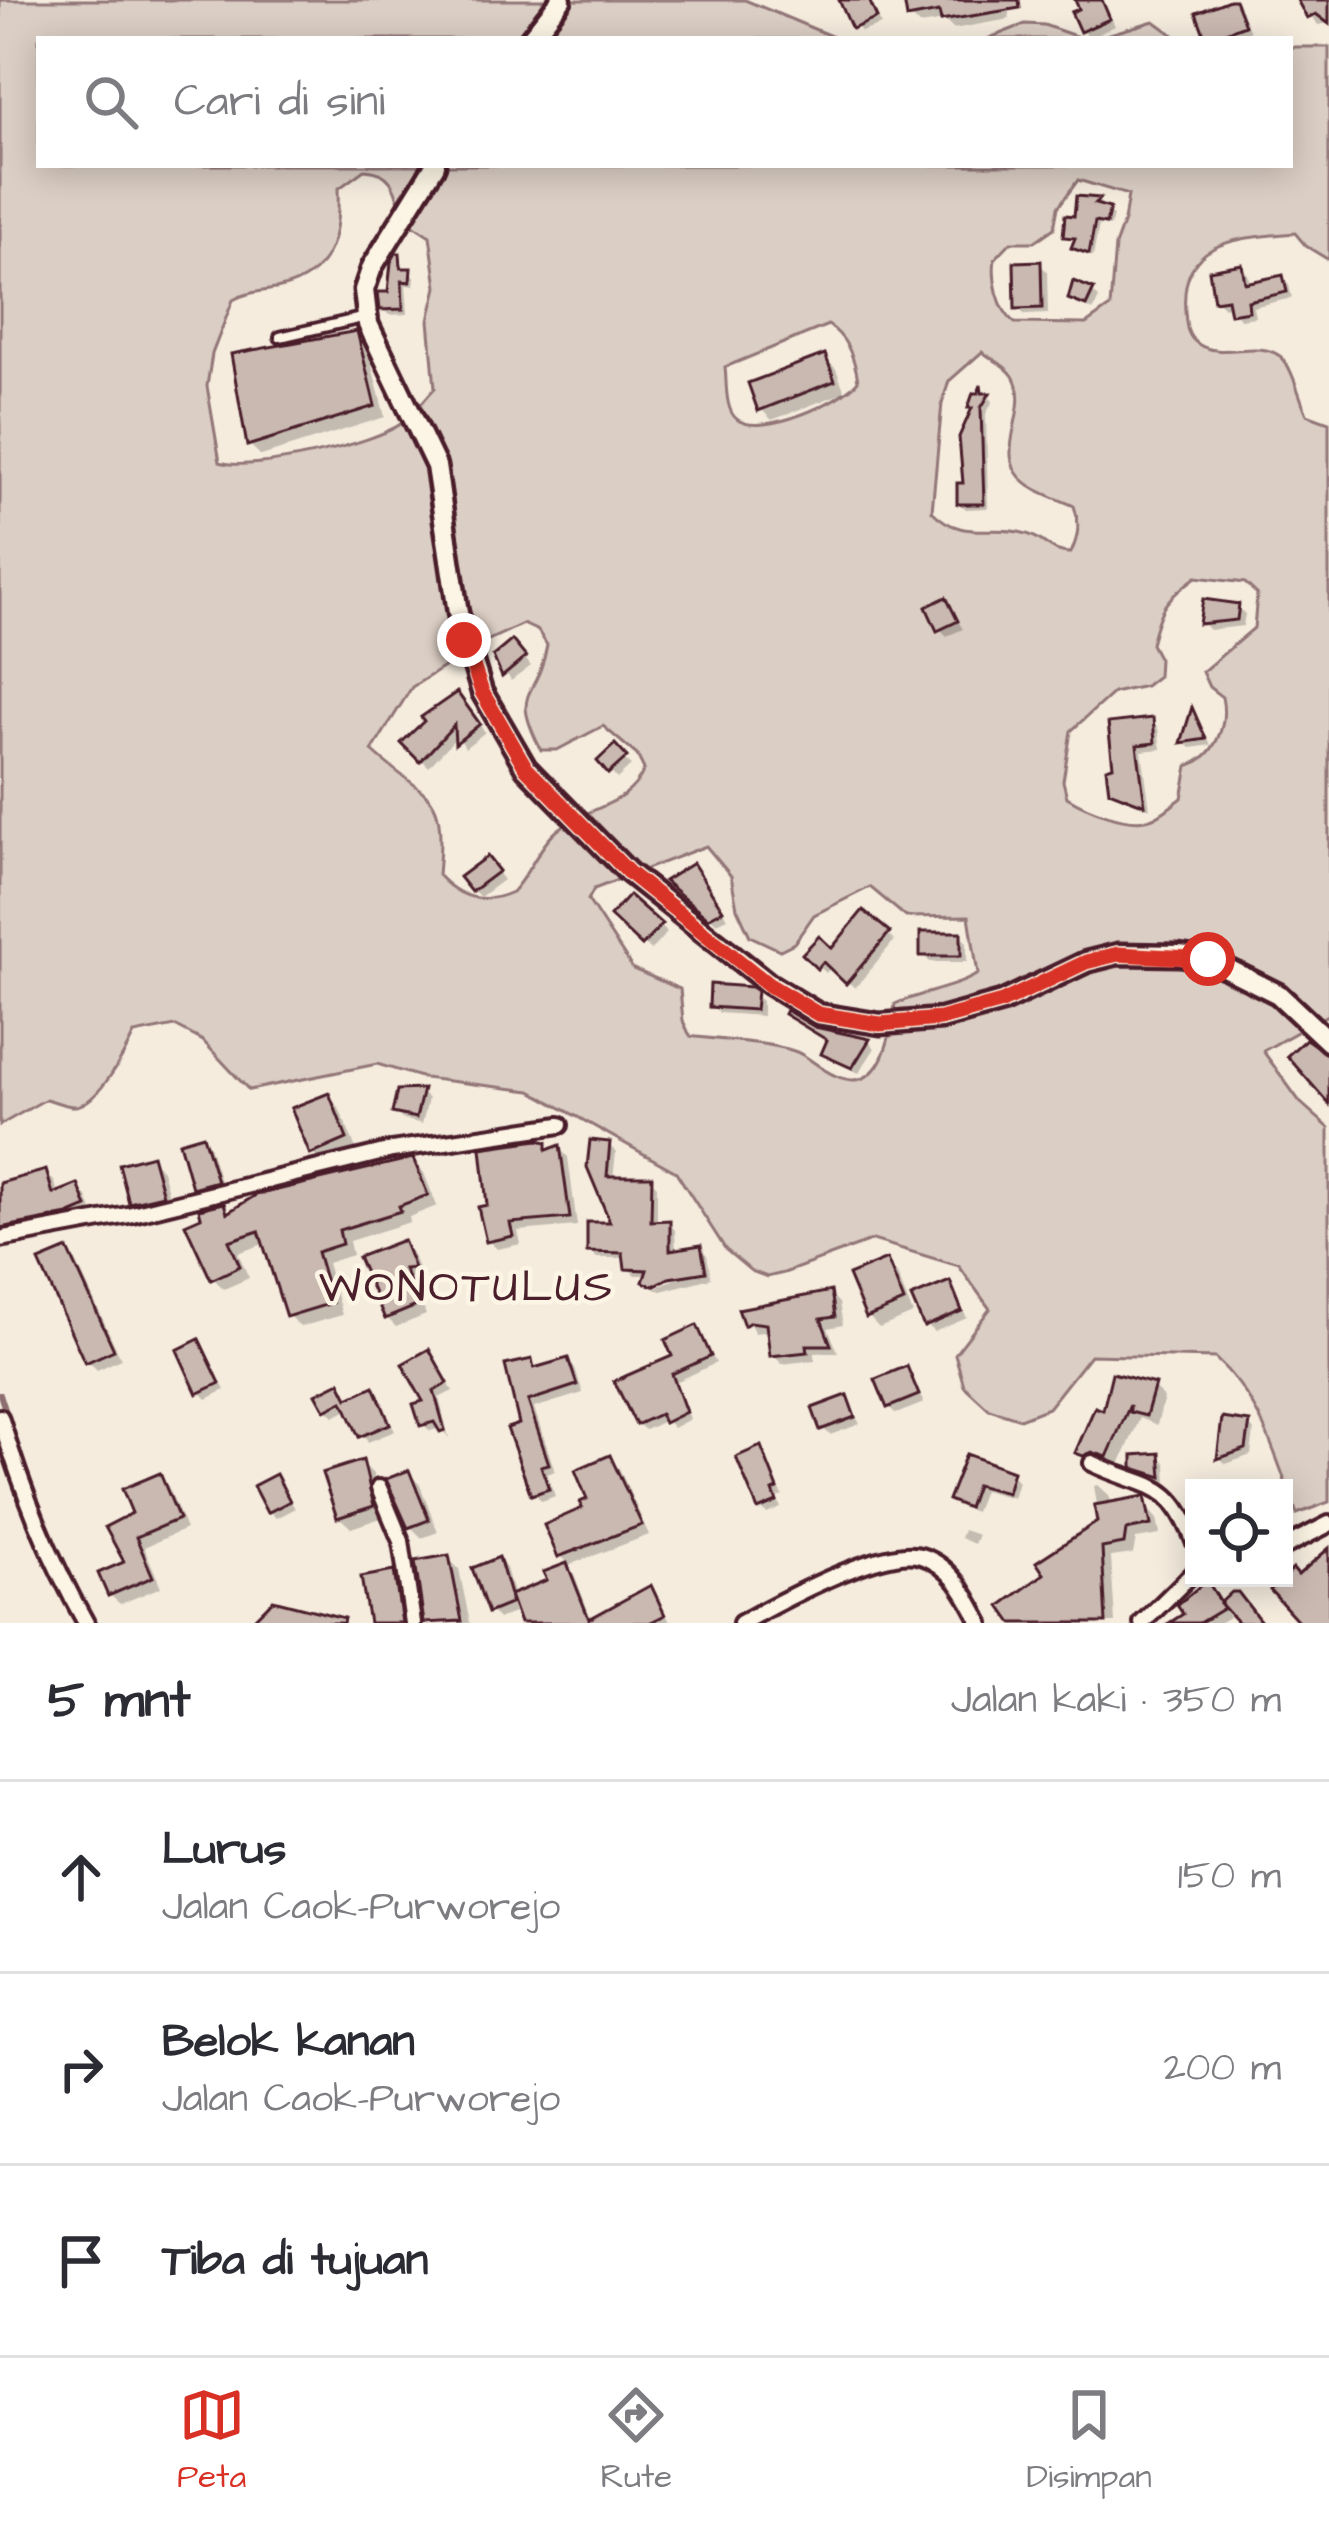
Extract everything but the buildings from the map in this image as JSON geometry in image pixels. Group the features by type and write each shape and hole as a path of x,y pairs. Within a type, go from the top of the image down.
{"street":[{"path":"532,36 561,0"},
{"path":"433,168 372,267 364,290 367,316 436,466 458,613 482,692 526,768 628,872 769,985 818,1014 880,1024 940,1019 1002,1002 1086,962 1118,954 1179,955 1208,959 1278,994 1329,1042"},
{"path":"0,1239 128,1215 392,1150 560,1125"},
{"path":"0,1417 29,1510 86,1623"},
{"path":"1092,1463 1156,1487 1170,1496 1185,1520"},
{"path":"379,1489 401,1540 412,1623"},
{"path":"1293,1543 1329,1525"},
{"path":"741,1623 895,1553 940,1565 961,1586 981,1623"},
{"path":"1142,1623 1185,1581"}],"lane":[{"path":"280,337 367,316"}],"shaded area":[{"path":"0,0 745,0 831,36 36,36 36,168 1293,168 1293,47 1329,47 1329,260 1295,233 1217,246 1192,269 1185,311 1189,333 1198,344 1218,350 1261,349 1280,356 1307,414 1329,422 1329,1014 1263,1051 1300,1102 1329,1128 1329,1502 1297,1514 1293,1479 1284,1479 1256,1411 1215,1358 1090,1355 1048,1408 1020,1419 989,1409 964,1386 955,1354 990,1309 959,1266 873,1240 784,1273 767,1277 751,1271 726,1250 676,1172 531,1091 424,1078 377,1064 249,1090 203,1041 175,1026 134,1034 94,1096 73,1106 46,1099 0,1125","holes":["364,170 388,179 404,219 430,236 437,287 429,320 435,388 402,423 367,439 285,460 220,462 207,386 212,354 233,300 311,274 334,238 338,189","1078,180 1128,195 1115,246 1110,307 1086,324 1015,323 997,294 995,259 1011,242 1034,242 1054,228 1058,207","828,325 849,349 858,381 801,415 764,424 738,420 730,410 725,367","982,352 1010,372 1018,390 1011,447 1017,473 1029,485 1074,506 1078,529 1071,553 1014,531 955,527 932,511 942,403 949,381","1196,577 1245,583 1257,594 1254,628 1202,672 1209,687 1222,697 1223,718 1213,747 1188,766 1182,798 1141,821 1107,815 1067,797 1063,781 1071,731 1113,693 1145,686 1158,676 1159,659 1151,644 1165,605","523,624 538,631 547,645 526,704 541,750 557,750 603,726 637,755 644,769 629,791 570,821 552,836 512,892 482,898 463,894 438,875 436,811 421,790 372,751 412,687 480,644","706,846 731,876 737,908 750,936 780,950 794,943 814,915 870,887 906,917 969,916 978,974 895,1004 881,1060 863,1078 850,1080 829,1072 794,1051 690,1036 683,1021 680,989 633,969 588,900 594,889"]},
{"path":"1154,21 1175,36 1103,36"},
{"path":"1025,24 1075,36 995,36"}],"waterway":[{"path":"0,1394 10,1425"}],"district":[{"name":"WONOTULUS","path":"467,1285"}],"route":[{"path":"464,640 482,692 526,768 628,872 769,985 818,1014 880,1024 940,1019 1002,1002 1086,962 1118,954 1208,959"}]}
